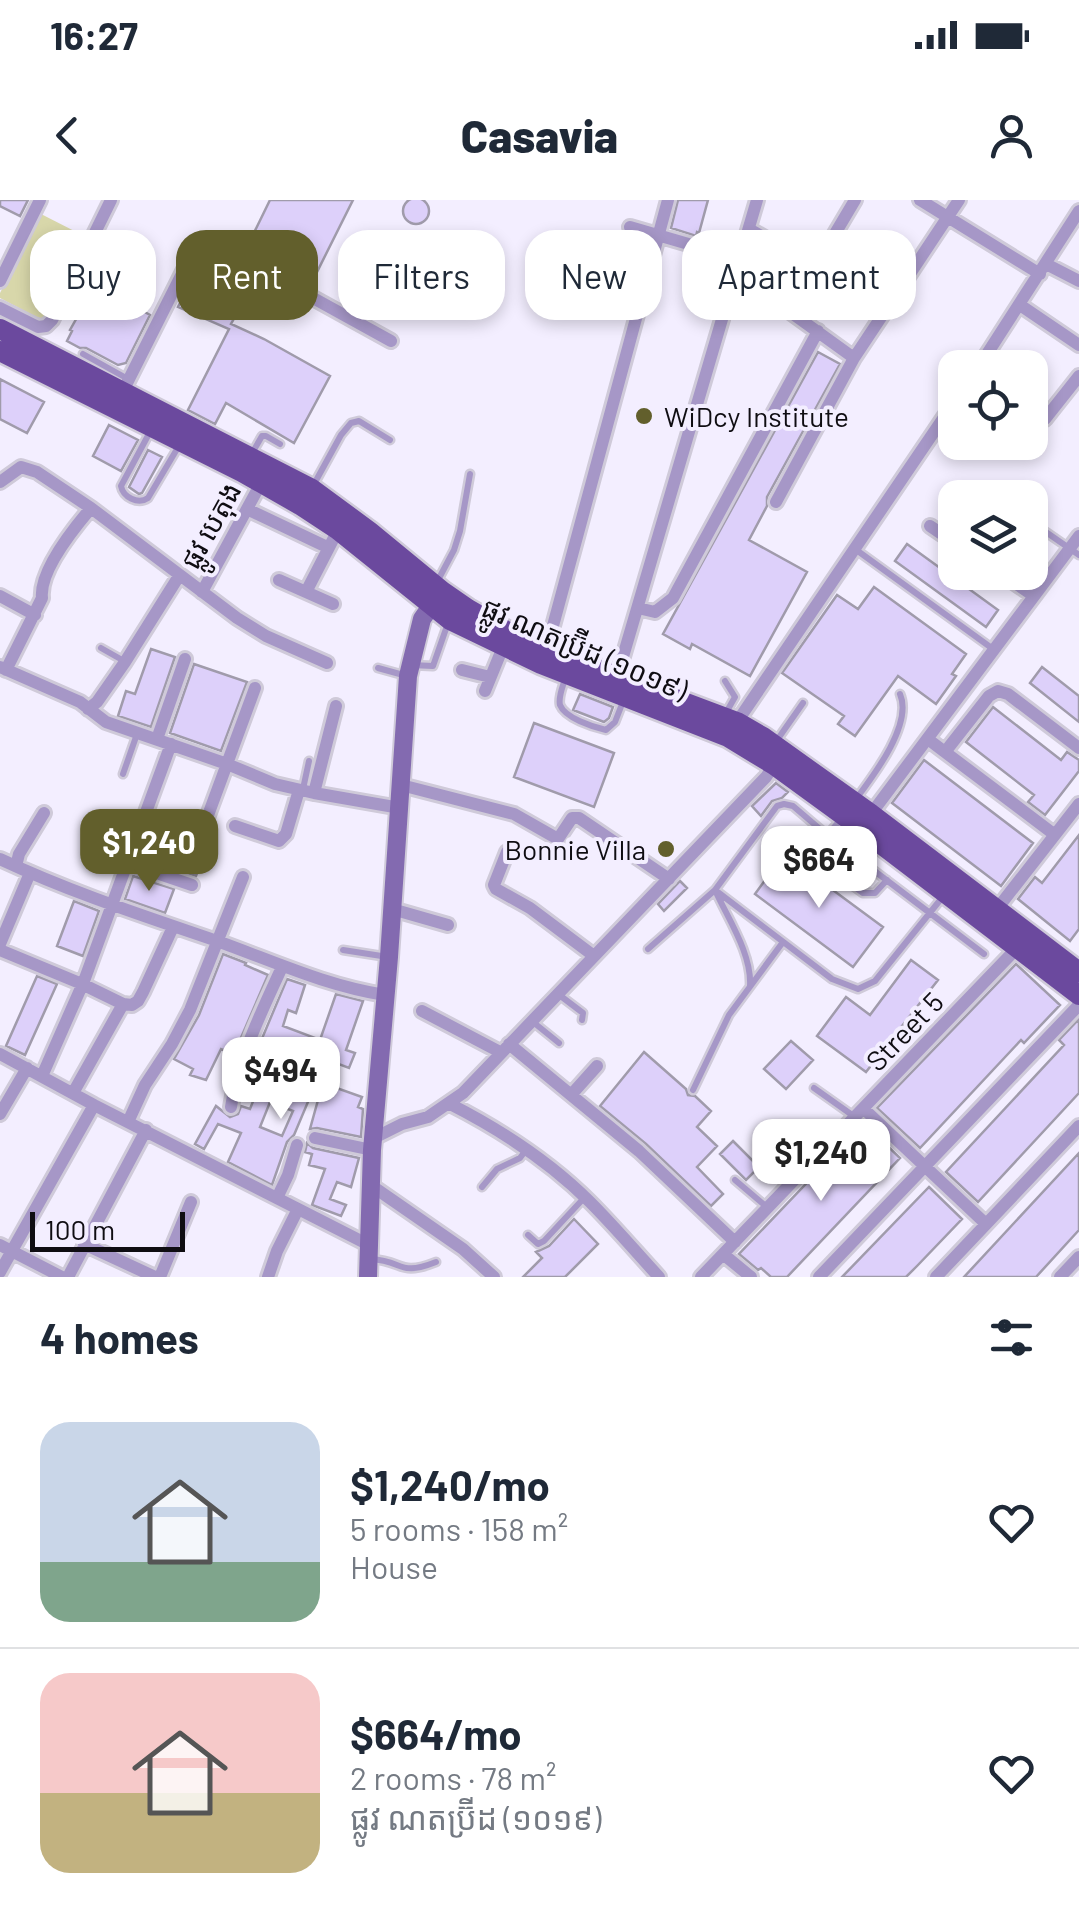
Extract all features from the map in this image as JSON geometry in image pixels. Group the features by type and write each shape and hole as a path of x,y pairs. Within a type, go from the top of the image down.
{"main road":[{"name":"ផ្លូវ ណតប្រ៊ីដ (១០១៩)","path":"0,329 126,385 181,442 261,482 332,538 436,594 508,632 730,719 857,815 1075,962"},
{"name":"ផ្លូវ ណតប្រ៊ីដ (១០១៩)","path":"0,350 157,420 250,456 312,489 370,531 436,594 450,620 503,648 774,754"},
{"name":"ផ្លូវ ណតប្រ៊ីដ (១០១៩)","path":"857,815 946,892 1079,995"}],"street":[{"path":"0,281 40,200"},
{"path":"0,308 46,326 111,200"},
{"path":"660,230 668,200"},
{"path":"757,200 749,229 813,266 854,200"},
{"path":"920,200 1043,269 1079,281"},
{"path":"776,502 854,358 959,200"},
{"path":"990,350 1079,211"},
{"path":"630,226 644,230"},
{"path":"126,385 202,240 390,341"},
{"path":"1020,305 1079,346"},
{"path":"546,648 636,320"},
{"path":"617,677 722,320"},
{"path":"804,320 854,358"},
{"path":"638,608 655,612 672,598 818,330"},
{"path":"1048,415 1079,376"},
{"path":"730,719 855,549 938,427"},
{"path":"0,482 21,467 30,468 266,636 327,663"},
{"name":"ផ្លូវ បេតុង","path":"202,592 261,482"},
{"path":"91,508 49,568 42,598 3,668 80,702 106,722 275,784 400,808"},
{"path":"247,508 332,538 306,592"},
{"path":"930,526 938,531"},
{"path":"857,815 930,741 1034,596 1074,551 1079,536"},
{"path":"88,709 125,662 180,576"},
{"path":"279,580 333,604"},
{"path":"1025,590 1034,596"},
{"path":"370,1261 373,1144 409,670 422,620 436,594"},
{"path":"0,596 34,615"},
{"path":"484,691 503,648"},
{"path":"42,1076 128,863 186,659"},
{"path":"462,670 490,677"},
{"path":"192,852 255,688"},
{"path":"945,752 989,696 998,691 1008,694 1079,748"},
{"path":"235,826 279,841 286,834 336,706"},
{"path":"930,741 1055,834"},
{"path":"315,1138 373,1144 402,1124 428,1117 450,1104 766,778 774,754"},
{"path":"402,785 514,814 558,838 572,818 579,818 669,879"},
{"path":"997,909 1079,804"},
{"path":"16,866 44,813"},
{"path":"507,852 496,888 594,956"},
{"path":"0,859 112,905 282,966 385,996"},
{"path":"128,863 192,886"},
{"path":"30,873 0,947 122,1004 138,1002 173,927"},
{"path":"128,1122 145,1085 190,1010 243,877"},
{"path":"392,909 448,925"},
{"name":"Street 5","path":"701,1277 1018,947"},
{"path":"231,1107 244,1060 282,966"},
{"path":"74,1093 122,1004"},
{"path":"819,1277 1079,1005"},
{"path":"422,1010 504,1048 571,1095 639,1151 735,1242"},
{"path":"0,1054 298,1209 370,1261"},
{"path":"571,1095 598,1066"},
{"path":"0,1114 28,1068"},
{"path":"450,1104 514,1139 585,1197 658,1277"},
{"path":"0,1272 6,1248 94,1105"},
{"path":"860,1113 925,1166 986,1224"},
{"path":"936,1277 1079,1126"},
{"path":"6,1248 65,1277 146,1130"},
{"path":"277,1198 297,1145"},
{"path":"372,1186 463,1249 494,1277"},
{"path":"84,1244 152,1276 191,1202"},
{"path":"268,1277 298,1209"},
{"path":"724,1254 752,1277"},
{"path":"1060,1277 1079,1256"}],"lane":[{"path":"83,354 126,385"},
{"path":"157,420 121,486 126,496 138,501 148,498 181,442"},
{"path":"312,489 351,423 359,421 390,440"},
{"path":"250,456 262,436 280,444"},
{"path":"436,594 460,531 470,474"},
{"path":"1048,534 1074,551"},
{"path":"855,549 994,650"},
{"path":"378,668 409,670 433,666 450,620"},
{"path":"100,648 125,662"},
{"path":"566,675 559,700 561,709 597,728 606,730 615,722 625,698"},
{"path":"725,681 734,697 730,719"},
{"path":"887,880 874,893 864,893 822,863 821,848 827,835 857,815 904,711 900,694"},
{"path":"774,754 802,703"},
{"path":"123,774 137,733"},
{"path":"306,791 308,761"},
{"path":"648,949 715,890 777,806 784,804 793,806 984,954"},
{"path":"841,877 856,857"},
{"path":"715,890 832,980 858,989 875,981 946,892"},
{"path":"715,890 751,972 750,986"},
{"path":"693,1090 728,1015 783,942"},
{"path":"344,950 389,957"},
{"path":"557,993 583,1012 582,1020"},
{"path":"532,1021 558,1043"},
{"path":"814,1088 860,1113"},
{"path":"482,1187 497,1169 520,1158 527,1149"},
{"path":"735,1180 769,1208"},
{"path":"528,1235 538,1244 544,1241 585,1197"},
{"path":"370,1261 382,1260 405,1270 418,1270 436,1262"}],"green space":[{"path":"41,214 72,230 33,230"},
{"path":"30,235 30,314 0,298"}],"building":[{"path":"416,198 425,202 429,211 425,220 416,224 407,220 403,211 407,202"},
{"path":"0,200 28,200 20,216 0,206"},
{"path":"270,200 353,200 318,270 318,230 255,230"},
{"path":"678,200 708,200 700,230 671,228"},
{"path":"76,320 148,320 126,363 118,365 67,341"},
{"path":"208,320 233,320 231,324 330,376 294,443 226,403 215,424 188,410 229,329"},
{"path":"818,352 840,364 767,497 767,506 749,540 807,572 750,676 692,644 690,649 663,634"},
{"path":"0,379 44,402 27,433 0,419"},
{"path":"109,425 138,440 121,471 93,456"},
{"path":"148,450 162,457 139,494 129,487"},
{"path":"907,544 938,566 938,590 970,590 998,610 986,627 895,561"},
{"path":"874,587 966,654 936,704 898,676 855,736 838,724 844,716 782,673 837,595 858,609"},
{"path":"151,649 175,657 151,727 118,716 126,691 135,694"},
{"path":"194,664 247,682 221,751 170,733"},
{"path":"1042,667 1079,696 1079,722 1030,683"},
{"path":"580,694 613,707 609,718 604,722 573,710"},
{"path":"993,707 1061,760 1067,752 1079,760 1079,771 1045,815 1028,802 1034,795 966,742"},
{"path":"534,723 614,753 594,807 514,777"},
{"path":"924,760 1033,843 1001,886 892,803"},
{"path":"776,783 788,792 772,801 761,816 752,806"},
{"path":"1079,835 1079,929 1070,941 1018,899 1035,877 1042,883"},
{"path":"147,838 182,850 189,861 203,857 196,876 140,857"},
{"path":"784,854 883,927 853,967 755,894"},
{"path":"133,876 174,889 165,913 125,899"},
{"path":"680,881 687,888 664,911 658,904"},
{"path":"74,901 99,911 83,956 57,946"},
{"path":"223,954 268,975 234,1054 221,1049 206,1080 190,1075 193,1069 174,1059 199,1015"},
{"path":"911,960 938,980 866,1072 817,1036 846,997 870,1015"},
{"path":"1016,964 1060,1005 1024,1043 1021,1040 920,1148 877,1108"},
{"path":"37,976 57,984 25,1055 6,1046"},
{"path":"287,979 305,985 296,1013 288,1010 283,1026 320,1040 336,994 363,1001 346,1050 355,1053 349,1068 299,1049 294,1062 258,1048"},
{"path":"1079,1019 1079,1093 978,1202 946,1172 1064,1045 1059,1040"},
{"path":"791,1041 813,1060 786,1089 764,1069"},
{"path":"644,1052 688,1095 695,1096 711,1111 697,1127 717,1146 697,1167 723,1194 711,1206 600,1106"},
{"path":"252,1064 278,1074 271,1091 297,1100 304,1084 317,1089 320,1082 362,1097 358,1107 363,1109 361,1137 310,1129 318,1100 310,1097 294,1135 287,1142 272,1185 228,1162 241,1133 218,1124 204,1149 195,1144 216,1106 230,1117 238,1114 241,1106 250,1109 260,1084 247,1079","holes":["270,1102 293,1111 282,1136 260,1127"]},
{"path":"864,1123 900,1158 787,1277 771,1277 761,1268 758,1270 739,1254"},
{"path":"733,1141 759,1167 746,1180 720,1154"},
{"path":"307,1143 313,1148 359,1158 351,1187 337,1182 330,1199 346,1205 341,1216 312,1205 325,1169 309,1165 312,1154 305,1152"},
{"path":"1079,1153 1079,1230 1036,1277 964,1277"},
{"path":"929,1187 962,1219 917,1266 906,1277 842,1277"},
{"path":"574,1219 598,1244 565,1277 523,1277 542,1258 536,1252 549,1246"}],"place":[{"name":"WiDcy Institute","path":"644,416"},
{"name":"Bonnie Villa","path":"666,849"}]}
